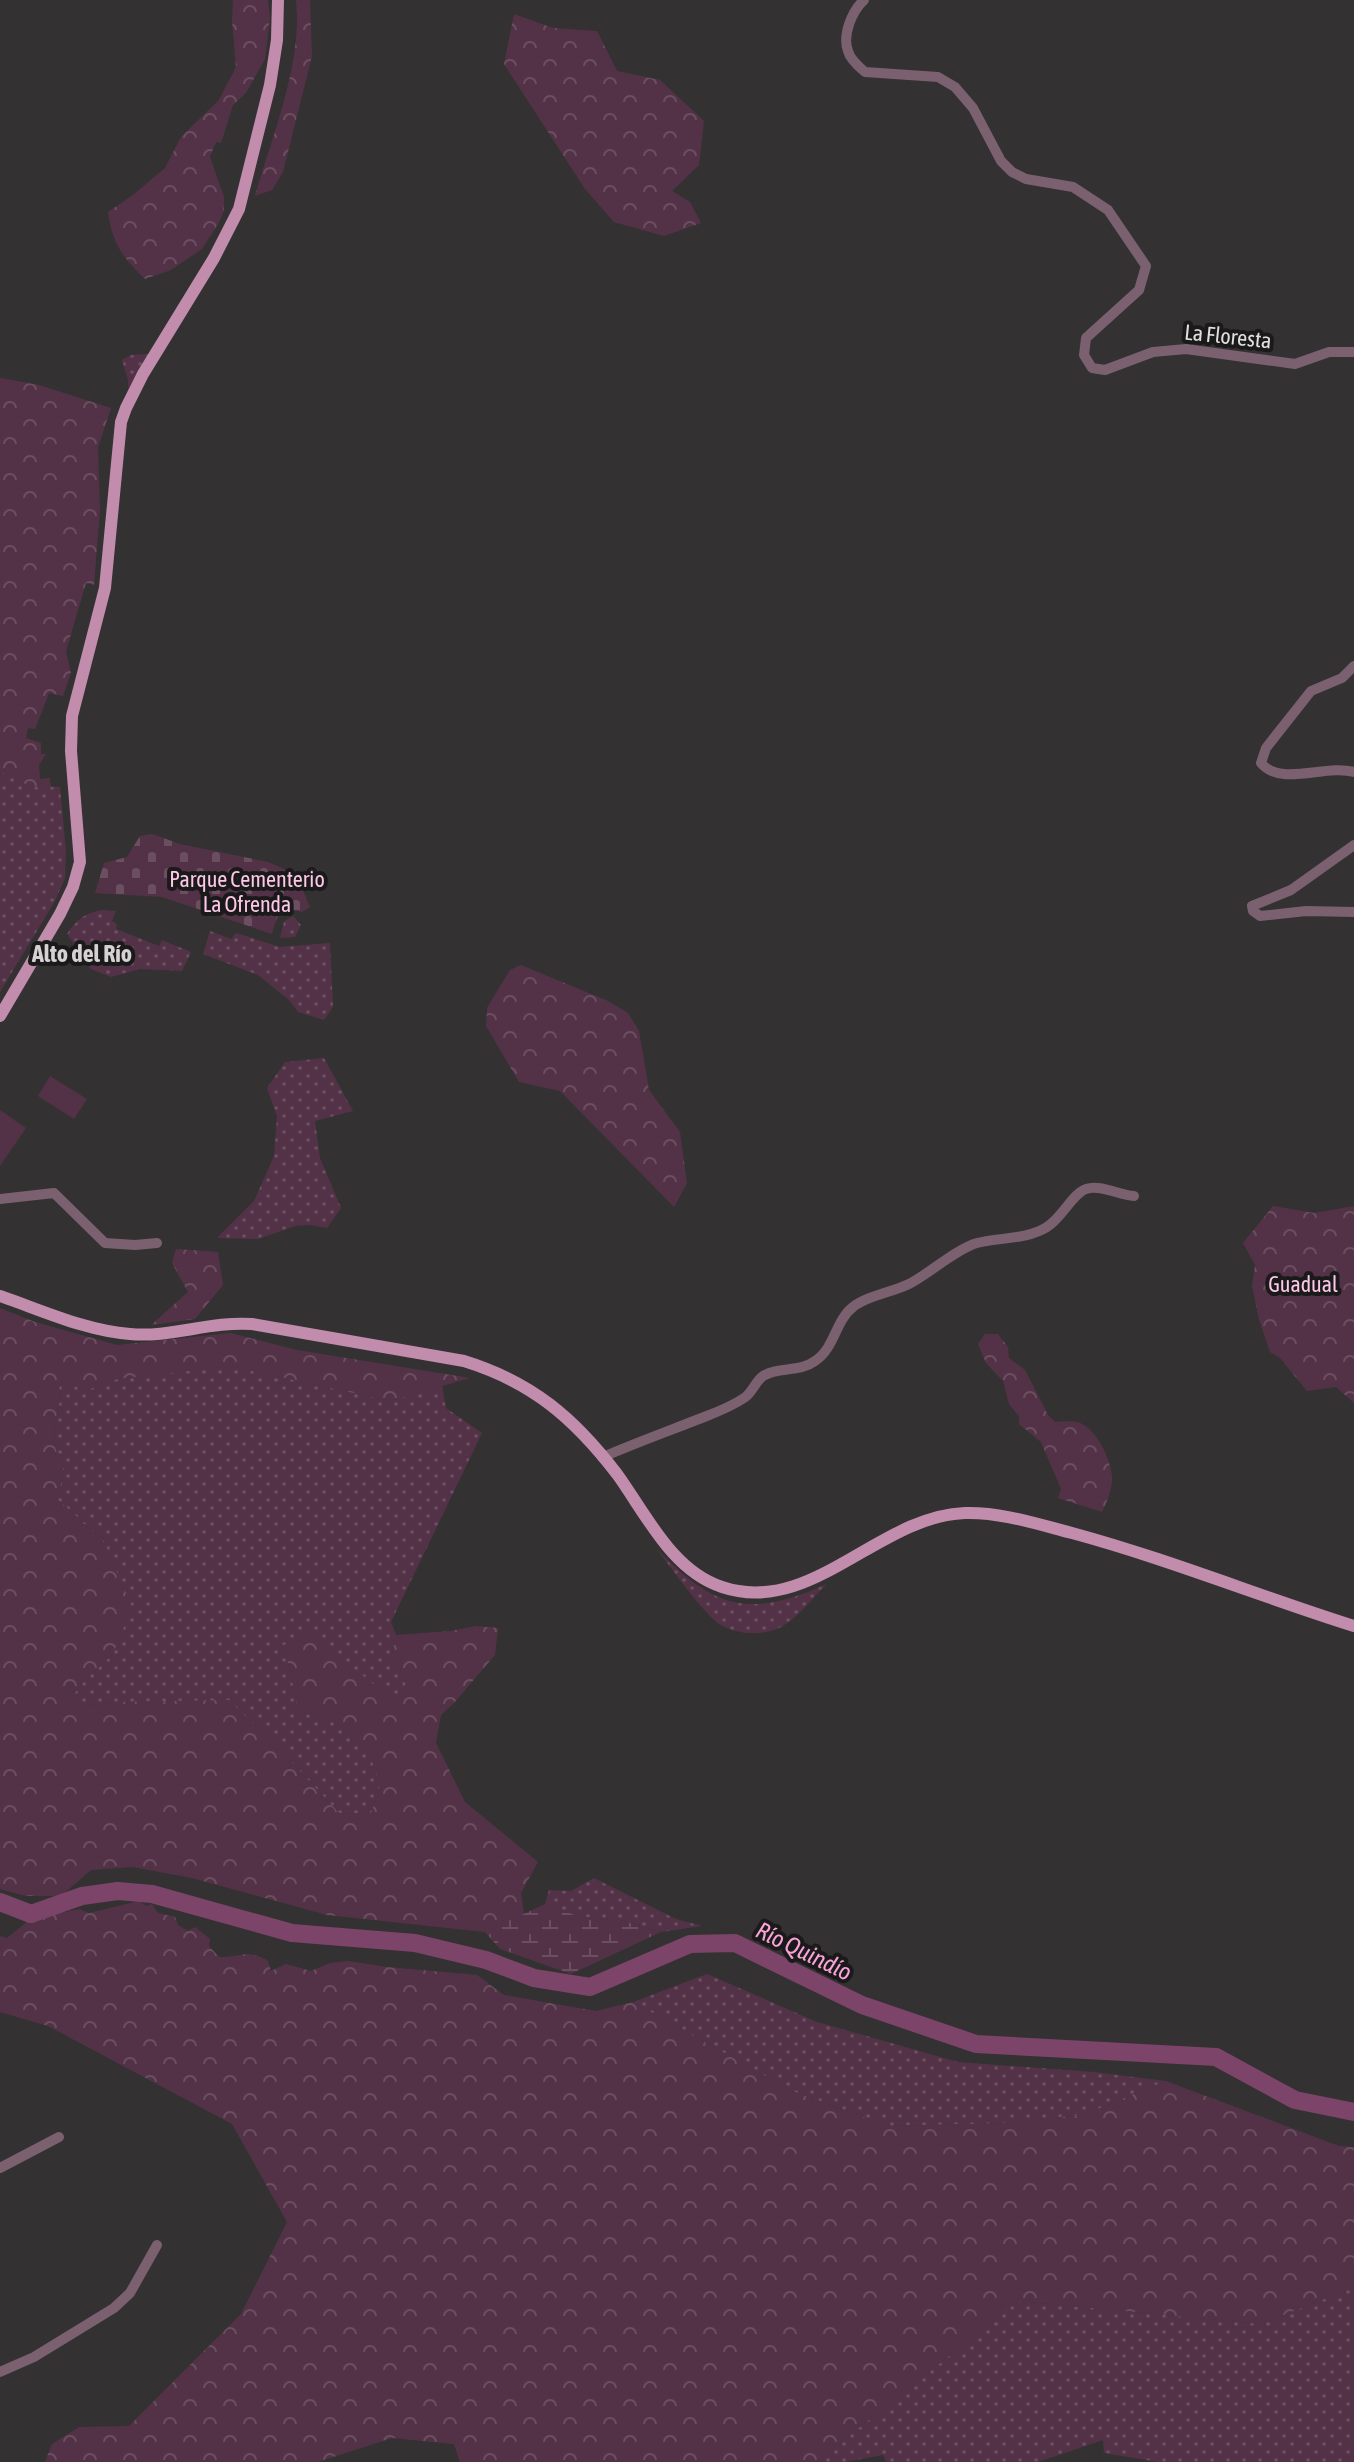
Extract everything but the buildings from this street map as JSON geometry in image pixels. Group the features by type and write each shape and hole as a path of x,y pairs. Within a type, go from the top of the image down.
{"main road":[{"path":"0,1016 60,914 73,887 80,862 71,751 72,716 105,588 121,422 143,374 214,258 239,209 273,73 278,0"},
{"path":"0,1296 99,1329 129,1334 152,1334 232,1323 252,1324 464,1361 493,1370 517,1381 567,1417 603,1457 684,1566 708,1582 742,1592 761,1593 792,1587 909,1525 929,1518 957,1513 986,1513 1160,1559 1354,1626"}],"street":[{"name":"La Floresta","path":"864,0 848,26 847,50 865,72 938,77 955,87 973,108 1001,161 1012,172 1026,179 1073,187 1108,210 1146,266 1139,290 1086,338 1084,355 1092,368 1105,370 1153,352 1186,349 1295,364 1329,352 1354,352"},
{"path":"1354,666 1342,678 1311,691 1266,748 1261,763 1278,775 1338,769 1354,772"},
{"path":"1354,845 1291,890 1252,906 1260,916 1306,911 1354,912"},
{"path":"603,1457 724,1410 747,1396 764,1375 776,1370 801,1368 817,1361 831,1344 844,1315 855,1305 909,1285 974,1244 1021,1237 1046,1228 1085,1189 1095,1188 1134,1196"},
{"path":"0,1199 54,1193 105,1243 157,1243"},
{"path":"0,2168 59,2137"},
{"path":"0,2372 34,2357 114,2308 130,2293 157,2245"}],"green space":[{"path":"233,0 268,0 270,18 265,59 246,93 233,105 221,143 216,142 210,157 224,197 224,211 202,249 171,270 145,279 120,249 112,233 108,212 165,168 181,137 219,100 236,67"},
{"path":"296,0 310,0 312,56 283,172 272,190 255,196 291,74 297,24"},
{"path":"514,14 553,28 597,31 617,71 660,80 704,121 699,165 672,191 690,202 701,223 664,236 614,222 585,189 504,64"},
{"path":"148,354 128,389 122,360 131,355"},
{"path":"0,378 39,385 111,408 98,447 100,509 94,585 86,583 66,651 71,673 63,696 49,693 35,729 28,728 26,738 41,743 41,754 46,754 39,765 40,779 50,778 51,787 29,786 0,771"},
{"path":"0,771 29,786 60,787 66,851 65,878 55,901 0,992"},
{"name":"Parque Cementerio La Ofrenda","path":"152,834 180,844 268,862 296,874 310,907 302,912 284,911 272,934 162,897 95,893 104,863 127,857 140,836"},
{"path":"103,910 116,911 112,921 117,924 116,929 159,946 162,940 191,952 182,971 140,969 111,977 91,969 67,934 82,918"},
{"path":"294,917 301,925 295,937 280,938 284,922"},
{"path":"210,931 231,939 236,933 280,947 330,943 333,1007 324,1020 298,1012 289,1000 258,975 203,954"},
{"path":"521,965 608,1001 628,1013 639,1031 649,1090 680,1132 687,1183 674,1207 560,1091 519,1082 486,1026 487,1008 510,970"},
{"path":"324,1058 353,1111 315,1121 320,1158 341,1208 327,1228 295,1226 258,1239 217,1238 254,1201 274,1156 277,1116 267,1088 285,1062"},
{"path":"50,1076 87,1099 74,1119 38,1096"},
{"path":"0,1110 26,1128 0,1166"},
{"name":"Guadual","path":"1273,1206 1314,1213 1354,1206 1354,1403 1336,1387 1307,1391 1280,1358 1270,1352 1252,1286 1255,1265 1243,1243"},
{"path":"176,1249 218,1252 223,1285 195,1319 151,1325 188,1292 172,1263"},
{"path":"0,1308 35,1322 117,1345 230,1333 297,1350 470,1378 390,1401 230,1366 117,1379 84,1391 68,1382 59,1385 54,1445 64,1469 57,1499 104,1541 132,1607 113,1654 71,1698 83,1708 112,1702 229,1700 339,1813 371,1814 380,1786 370,1754 336,1723 298,1711 282,1646 308,1632 400,1705 407,1679 391,1659 396,1635 476,1626 498,1628 495,1655 441,1715 436,1743 465,1802 538,1862 521,1893 524,1914 485,1932 327,1915 192,1878 133,1867 91,1870 61,1896 26,1896 0,1889"},
{"path":"985,1334 998,1334 1008,1347 1009,1358 1025,1370 1048,1415 1055,1422 1080,1423 1097,1438 1109,1461 1112,1476 1111,1490 1102,1512 1058,1498 1061,1489 1041,1442 1019,1424 1019,1416 1009,1404 1003,1381 986,1363 978,1344"},
{"path":"230,1366 390,1401 442,1386 446,1408 482,1433 391,1622 396,1635 391,1659 407,1679 400,1706 282,1646 298,1711 336,1723 370,1754 380,1786 371,1814 339,1813 273,1742 161,1702 112,1702 82,1708 71,1698 113,1654 104,1541 57,1499 64,1469 54,1445 59,1385 68,1382 84,1391 117,1379"},
{"path":"656,1548 696,1584 734,1602 776,1602 827,1584 781,1627 759,1633 735,1631 714,1620"},
{"path":"594,1878 676,1919 702,1926 661,1932 616,1919 580,1917 545,1904 549,1890 571,1891"},
{"path":"139,1901 146,1906 152,1904 158,1913 175,1917 178,1925 188,1931 195,1927 210,1939 209,1946 219,1957 254,1955 268,1961 271,1971 286,1964 311,1971 330,1963 348,1961 477,1975 504,1995 596,2011 633,2002 792,2091 888,2126 1014,2123 1086,2114 1166,2081 1339,2146 1354,2147 1354,2287 1261,2324 1018,2301 816,2462 460,2462 454,2444 392,2438 318,2462 45,2462 52,2444 79,2427 129,2426 241,2314 287,2222 232,2124 48,2026 0,2012 0,1936 7,1938 28,1921 41,1921 47,1916 79,1909 89,1913"},
{"path":"545,1904 580,1917 616,1919 661,1932 571,1974 500,1949 485,1932"},
{"path":"707,1974 817,2022 958,2062 1094,2072 1166,2081 1086,2114 1014,2123 888,2126 792,2091 633,2002"},
{"path":"1354,2287 1354,2462 1158,2462 1104,2453 1103,2440 1038,2462 886,2462 883,2455 845,2462 816,2462 1018,2301 1261,2324"}],"waterway":[{"name":"Río Quindío","path":"0,1902 31,1914 82,1896 118,1891 152,1894 292,1933 415,1943 486,1960 534,1978 590,1987 690,1944 735,1943 862,2005 976,2044 1216,2057 1295,2100 1354,2112"}],"district":[{"name":"Alto del Río","path":"82,953"}]}
